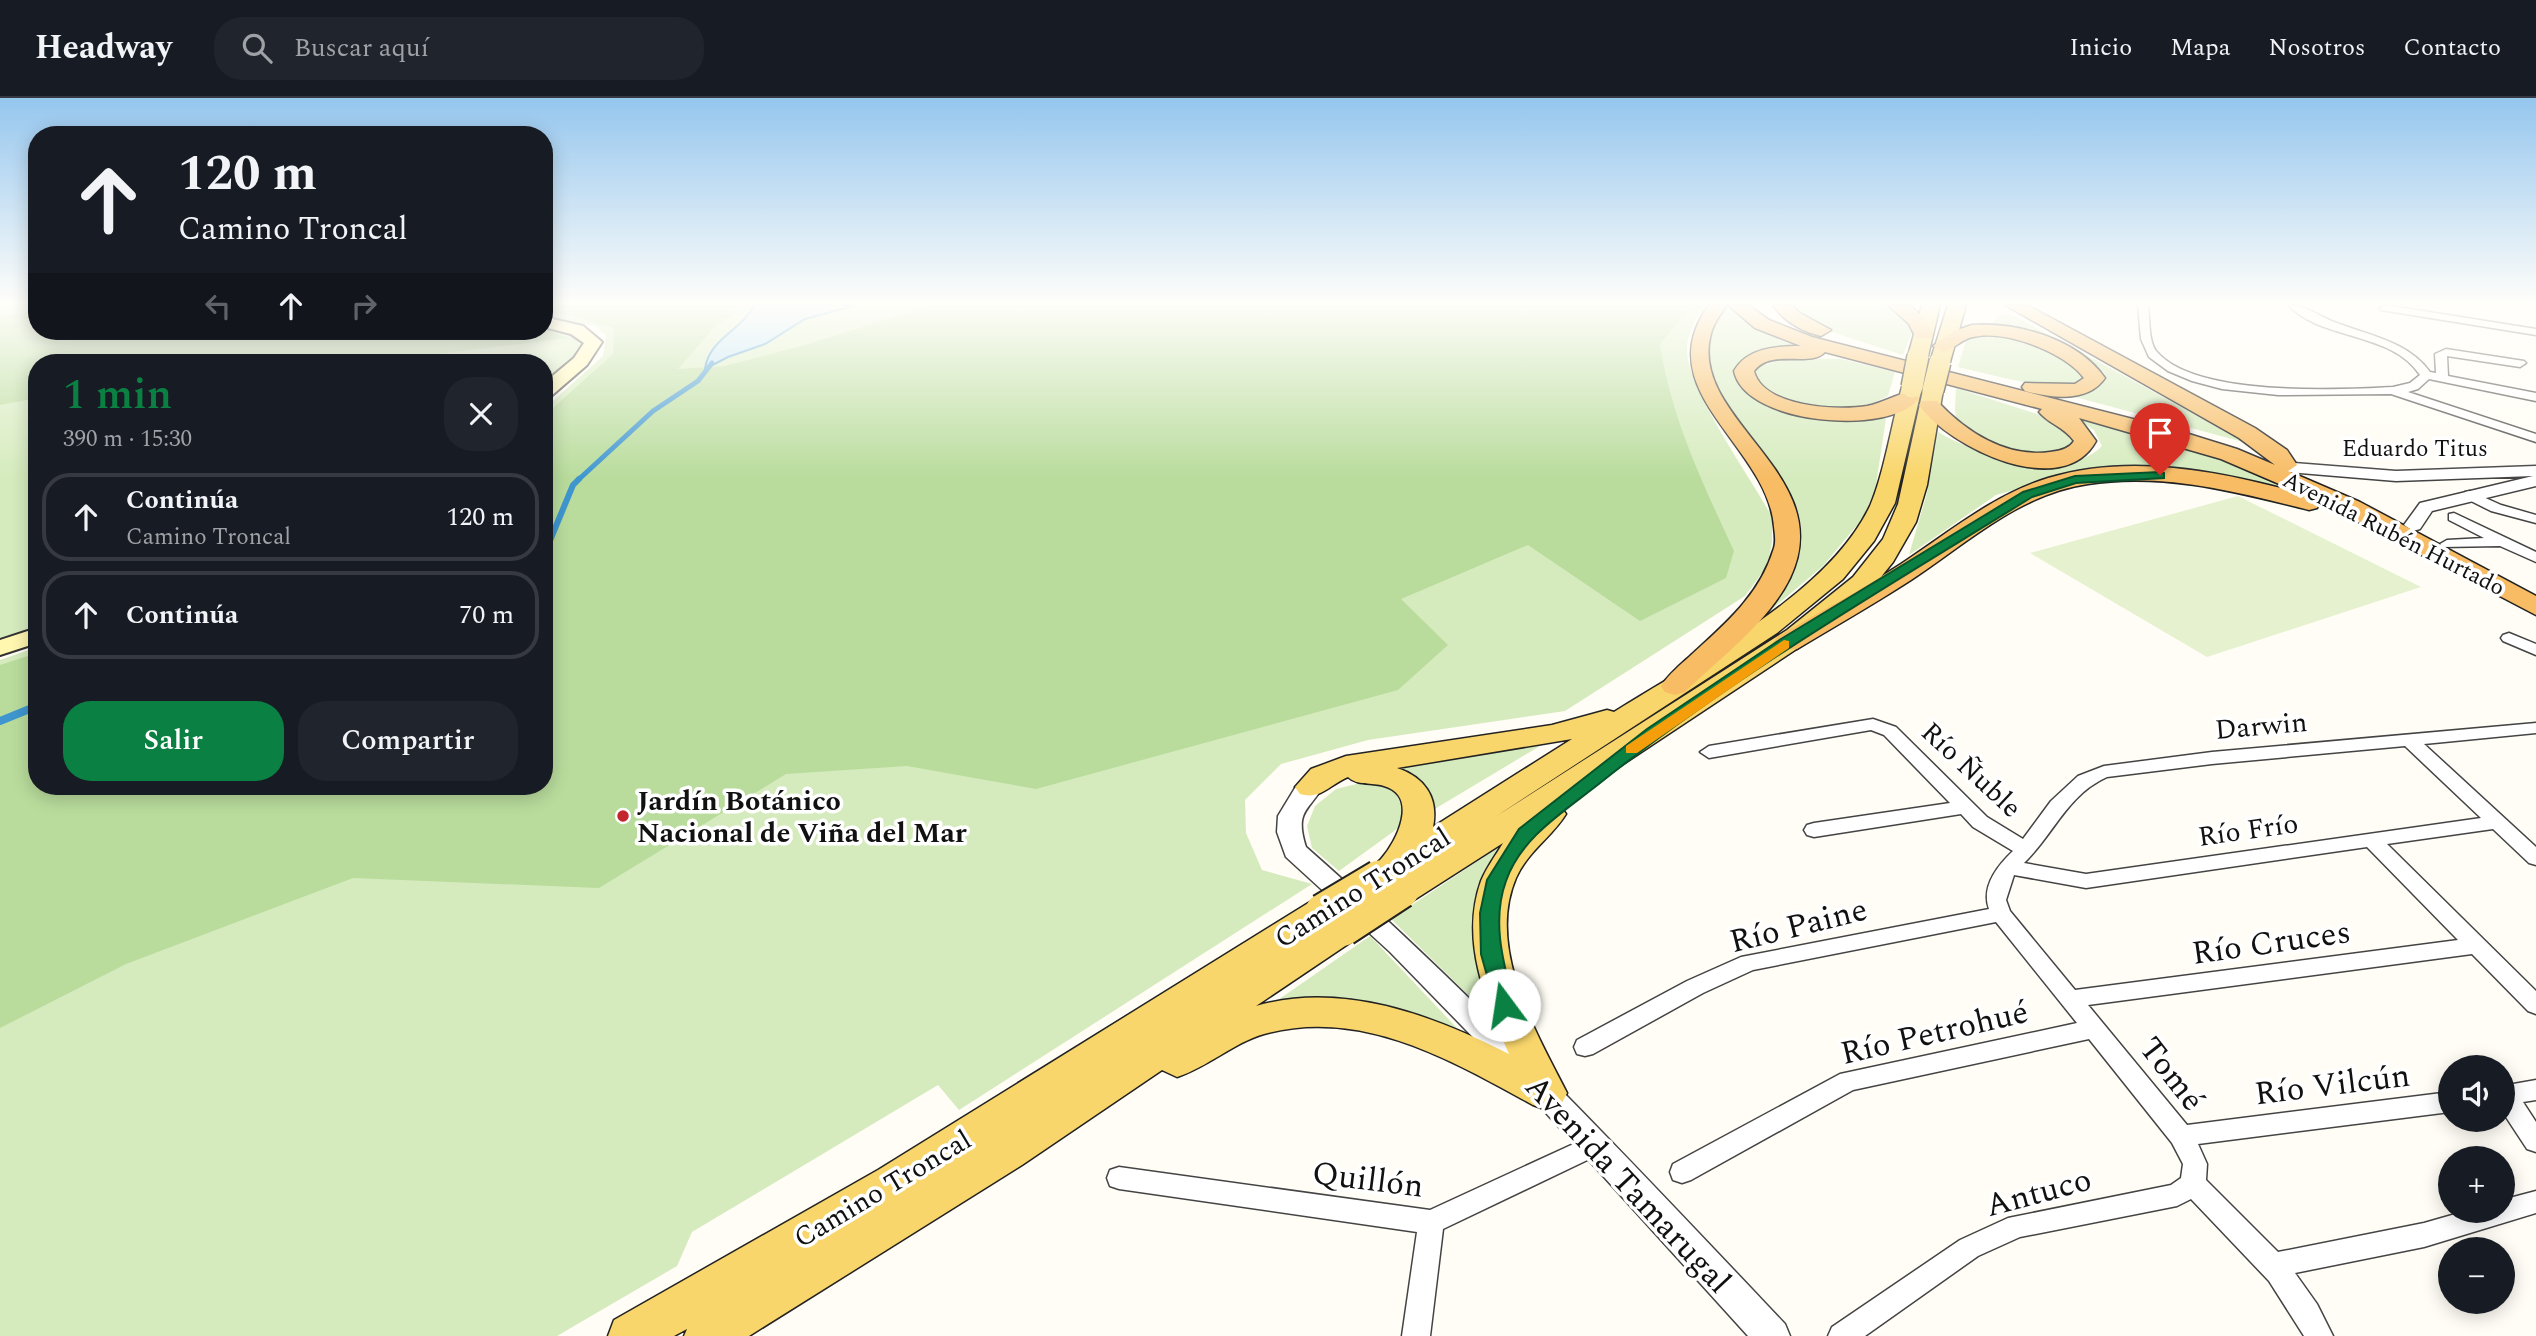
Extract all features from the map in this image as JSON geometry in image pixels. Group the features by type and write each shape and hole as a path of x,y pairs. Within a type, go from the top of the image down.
{"highway":[{"path":"1675,686 1762,598 1777,577 1788,533 1785,511 1776,489 1703,376 1701,363"},
{"path":"1749,363 1744,373 1748,384 1762,395 1810,411 1865,413 1916,380"},
{"path":"1842,363 1916,380 2006,389 2072,389 2090,385 2095,378 2090,370 2079,363"},
{"path":"1866,363 1916,380"},
{"path":"1875,363 1916,380"},
{"path":"1882,363 1916,380 1941,419 1962,438 1998,452 2053,458 2074,454 2084,446 2084,435 2073,424 2006,389"},
{"path":"2119,363 2246,433 2279,455 2290,467"},
{"name":"Avenida Rubén Hurtado","path":"2006,389 2182,430 2290,467 2356,495 2413,525 2448,552 2536,607"},
{"name":"Avenida Rubén Hurtado","path":"2006,389 2168,435 2259,465 2536,592"},
{"path":"1787,643 2028,494 2057,483 2094,477 2185,478 2266,491 2349,516 2448,552"}],"main road":[{"path":"553,385 579,363"},
{"name":"Camino Troncal","path":"707,1336 1007,1152 1390,880 1646,722 1787,643 1856,589 1881,561 1909,508 1919,363"},
{"name":"Camino Troncal","path":"1646,722 1675,686 1793,610 1851,556 1882,503 1916,380 1933,363"},
{"path":"0,648 28,638"},
{"path":"1311,787 1322,776 1346,766 1646,722"},
{"path":"1547,1093 1504,1005 1491,954 1490,913 1497,880 1525,834 1646,722"},
{"path":"1311,787 1339,776 1373,773 1399,778 1410,787 1422,808 1412,840 1390,880"},
{"name":"Camino Troncal","path":"631,1336 1333,920"},
{"path":"1007,1152 1231,1031 1262,1019 1288,1014 1349,1013 1380,1019 1464,1048 1547,1093"}],"street":[{"path":"2163,363 2196,377 2254,390 2389,390 2415,386 2426,375"},
{"path":"2418,363 2426,375 2536,397"},
{"path":"2441,363 2441,378"},
{"path":"2389,390 2536,438"},
{"name":"Eduardo Titus","path":"2290,467 2396,476 2536,471"},
{"path":"2483,473 2510,488"},
{"name":"Eduardo Titus","path":"2413,525 2426,507 2536,481"},
{"path":"2470,495 2496,508 2536,519"},
{"path":"2454,517 2536,558"},
{"path":"2448,552 2502,541 2536,550"},
{"path":"2509,638 2536,650"},
{"name":"Río Ñuble","path":"1709,751 1872,724 1881,726 1963,807 2002,838 2026,850"},
{"name":"Darwin","path":"2026,850 2058,805 2085,780 2104,772 2163,763 2536,728"},
{"path":"2409,740 2536,858"},
{"name":"Avenida Tamarugal","path":"1311,787 1296,798 1289,818 1288,834 1295,851 1401,945 1547,1093 1593,1146 1772,1336"},
{"path":"1814,830 1963,807"},
{"name":"Río Frío","path":"2008,867 2085,881 2497,822"},
{"path":"2371,840 2536,1004"},
{"path":"2001,914 1996,900 1999,883 2008,867 2026,850"},
{"name":"Tomé","path":"2001,914 2181,1136 2195,1164 2193,1184"},
{"name":"Río Paine","path":"1585,1047 1695,987 1749,963 2001,914"},
{"name":"Río Cruces","path":"2071,999 2479,945"},
{"name":"Río Petrohué","path":"1682,1172 1848,1081 2096,1028"},
{"path":"2515,1093 2536,1090"},
{"name":"Río Vilcún","path":"2181,1136 2438,1104"},
{"path":"2515,1111 2536,1142"},
{"name":"Quillón","path":"1119,1178 1431,1222 1593,1146"},
{"path":"2193,1184 2276,1265 2304,1304 2319,1336"},
{"name":"Antuco","path":"1842,1336 1969,1248 2017,1226 2177,1195 2193,1184"},
{"path":"2276,1265 2424,1234 2536,1202"},
{"path":"1416,1336 1431,1222"}],"green space":[{"path":"0,363 28,363 28,633 0,641"},
{"path":"0,363 28,363 28,400 0,405"},
{"path":"553,363 572,363 553,381"},
{"name":"Jardín Botánico Nacional de Viña del Mar","path":"595,363 1689,363 1708,409 1772,517 1772,543 1767,566 1745,596 1565,711 1368,740 1281,764 1245,800 1246,833 1262,870 1312,884 959,1110 938,1085 692,1232 677,1266 557,1336 0,1336 0,660 28,650 28,795 553,795 553,401"},
{"path":"603,363 683,363 678,369 737,363 1663,363 1680,424 1734,551 1726,578 1640,621 1528,545 1401,599 1448,645 1398,690 1036,789 907,766 786,774 599,888 353,878 126,964 0,1028 0,665 28,656 28,795 553,795 553,408"},
{"path":"1709,363 1753,363 1738,366 1735,376 1746,391 1762,402 1802,412 1887,412 1875,491 1863,518 1823,566 1759,620 1795,566 1801,545 1800,519 1791,493 1723,397 1711,373"},
{"path":"1772,363 1857,363 1895,372 1888,396 1852,408 1827,410 1802,407 1775,397 1752,381 1759,366"},
{"path":"1959,363 2070,363 2086,374 2083,383 2052,385 1958,367"},
{"path":"2094,363 2100,363 2247,443 2064,394 2094,390 2102,384 2105,374"},
{"path":"1956,388 2050,418 2078,439 2066,449 2035,455 1986,441 1958,428"},
{"path":"2073,416 2187,447 2257,471 2355,514 2312,500 2081,471 1996,495 1909,555 1927,493 1938,432 1975,450 1998,457 2044,465 2066,463 2086,457 2102,446 2094,430"},
{"path":"2238,496 2421,587 2207,657 2030,553"},
{"path":"1540,746 1433,810 1389,768"},
{"path":"1373,780 1393,786 1408,821 1339,871 1312,848 1307,826 1315,806 1336,789"},
{"path":"1514,837 1496,1022 1391,919"},
{"path":"1370,936 1472,1044 1265,1009"}],"water":[{"path":"707,363 717,363 705,369"}],"waterway":[{"path":"577,481 653,411 698,381 712,363"},
{"path":"553,533 577,481"},
{"path":"0,721 28,710"}],"slow traffic":[{"path":"1631,750 1784,645"}],"place":[{"name":"Jardín Botánico Nacional de Viña del Mar","path":"623,816"}],"route":[{"path":"1504,1005 1491,954 1490,913 1497,880 1525,834 1653,733 1787,643 2028,494 2075,479 2115,475 2160,475"}]}
